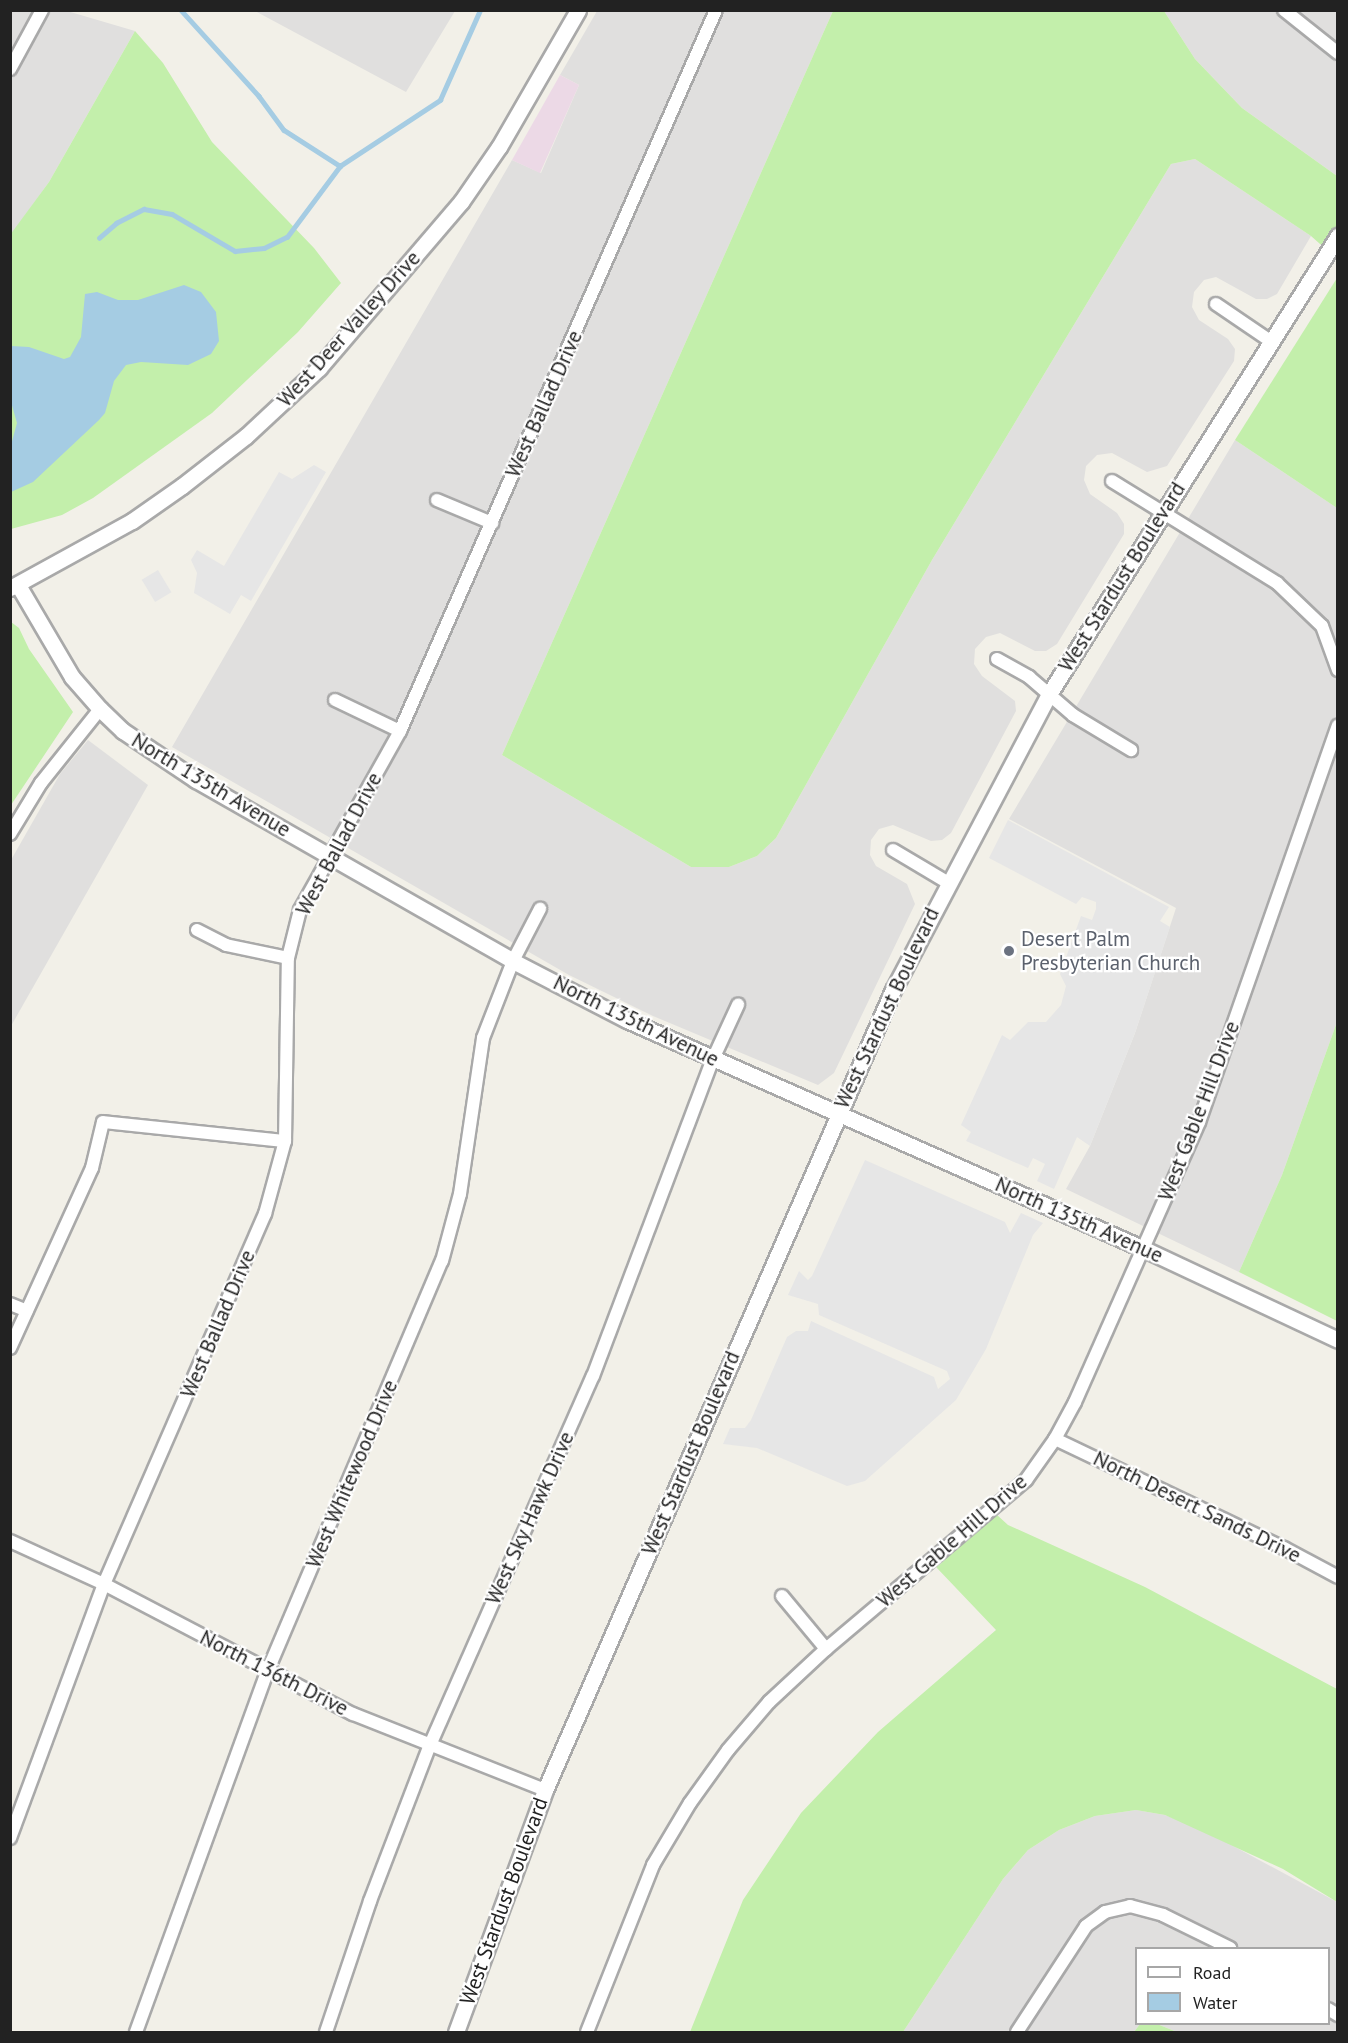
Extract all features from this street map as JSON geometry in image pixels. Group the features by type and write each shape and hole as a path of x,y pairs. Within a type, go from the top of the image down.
{"street":[{"path":"10,69 42,10"},
{"name":"West Deer Valley Drive","path":"14,587 132,521 183,486 246,436 319,368 461,202 499,147 578,10"},
{"name":"West Ballad Drive","path":"10,1838 104,1584 265,1214 285,1141 288,958 300,910 400,731 716,10"},
{"path":"1284,10 1338,53"},
{"name":"West Stardust Boulevard","path":"456,2032 544,1790 838,1113 947,882 1049,694 1161,512 1338,236"},
{"path":"1216,304 1272,342"},
{"path":"1112,481 1277,583 1301,603 1322,626 1338,670"},
{"path":"437,500 492,523"},
{"name":"North 135th Avenue","path":"14,587 72,677 100,710 162,760 513,962 713,1059 1144,1249 1338,1340"},
{"path":"997,659 1029,677 1073,715 1131,750"},
{"path":"335,700 400,731"},
{"path":"10,834 41,783 100,710"},
{"name":"West Gable Hill Drive","path":"587,2032 653,1865 690,1803 769,1702 826,1649 1026,1480 1055,1439 1144,1249 1199,1122 1338,726"},
{"name":"West Stardust Boulevard","path":"893,850 947,882"},
{"name":"West Whitewood Drive","path":"136,2032 268,1670 442,1261 460,1194 483,1038 513,962 540,909"},
{"path":"196,930 226,945 288,958"},
{"name":"West Sky Hawk Drive","path":"326,2032 370,1901 430,1745 592,1376 713,1059 738,1005"},
{"path":"10,1348 92,1168 103,1122 285,1141"},
{"path":"10,1304 27,1311"},
{"name":"North Desert Sands Drive","path":"1055,1439 1255,1533 1338,1577"},
{"name":"North 136th Drive","path":"10,1541 104,1584 353,1714 544,1790"},
{"path":"782,1596 826,1649"},
{"path":"1017,2032 1086,1926 1105,1912 1130,1906 1163,1916 1228,1947"}],"shaded area":[{"path":"11,11 67,11 135,31 49,182 11,235"},
{"path":"255,11 455,11 406,92"},
{"path":"597,11 833,11 502,755 691,867 729,867 757,856 776,838 932,560 1171,164 1195,159 1311,236 1277,294 1267,299 1256,299 1216,277 1204,280 1194,292 1192,307 1199,320 1228,339 1235,349 1234,361 1167,466 1147,472 1112,453 1097,455 1086,466 1084,480 1090,494 1117,513 1124,524 1124,534 1057,644 1046,651 1035,651 1000,633 986,637 975,649 974,664 982,676 1015,701 1016,711 951,833 942,840 931,841 893,825 879,829 871,840 870,855 876,866 907,884 915,904 834,1073 818,1085 653,1016 569,975 172,747 512,160 541,173 579,85 560,75"},
{"path":"1164,11 1337,11 1337,176 1242,108 1195,59"},
{"path":"560,75 579,85 540,173 512,160"},
{"path":"1235,440 1337,508 1337,1022 1282,1175 1239,1272 1066,1189 1090,1146 1135,1033 1176,908 1009,819"},
{"path":"314,465 326,472 251,601 241,595 230,614 194,593 197,573 191,560 197,550 224,566 279,472 292,479"},
{"path":"158,570 171,592 155,602 142,580"},
{"path":"88,740 148,785 11,1026 11,860 60,774"},
{"path":"1008,820 1169,907 1160,921 1170,927 1135,1033 1090,1146 1077,1137 1054,1189 1037,1181 1045,1164 1033,1158 1028,1168 966,1141 971,1132 961,1125 1002,1035 1010,1040 1028,1022 1046,1022 1061,1005 1066,986 1060,974 1081,916 1092,920 1096,909 1096,902 1082,897 1076,904 989,858"},
{"path":"865,1160 1005,1222 1010,1233 1021,1213 1043,1223 1033,1235 986,1349 956,1400 865,1481 847,1486 757,1448 723,1444 730,1428 745,1428 751,1420 787,1337 796,1331 808,1331 811,1321 934,1377 938,1389 950,1379 947,1371 819,1315 818,1304 788,1295 799,1271 808,1280 812,1276"},
{"path":"1136,1810 1165,1815 1200,1828 1337,1902 1337,2032 1177,2032 1160,2025 1330,2025 1330,1947 1135,1947 1135,2025 1139,2025 1134,2032 903,2032 1003,1879 1028,1850 1059,1830 1095,1816"}],"green space":[{"path":"833,11 1164,11 1195,59 1242,108 1337,176 1337,259 1311,236 1195,159 1171,164 932,560 776,838 757,856 729,867 691,867 502,755"},
{"path":"135,31 163,63 212,142 314,248 341,283 298,332 212,413 93,498 62,515 11,529 10,235 49,182"},
{"path":"1337,278 1338,508 1235,440"},
{"path":"11,622 19,628 29,649 73,712 11,805"},
{"path":"1337,1022 1337,1321 1239,1272 1282,1175"},
{"path":"996,1514 1008,1525 1145,1587 1337,1689 1337,1902 1283,1869 1165,1815 1136,1810 1095,1816 1059,1830 1028,1850 1003,1879 903,2032 690,2032 743,1900 801,1813 878,1732 996,1630 936,1567"},
{"path":"1139,2025 1160,2025 1177,2032 1134,2032"}],"water":[{"path":"184,285 201,292 216,312 219,341 211,354 188,365 141,362 126,365 114,381 105,413 99,420 33,482 11,492 11,445 17,423 11,402 11,346 29,347 64,359 70,357 81,337 85,294 97,292 118,300 138,300"}],"waterway":[{"path":"181,10 259,96 284,130 340,166"},
{"path":"99,238 116,223 144,209 172,214 235,251 264,248 287,237 340,166 440,100 480,10"}],"place":[{"name":"Desert Palm Presbyterian Church","path":"1009,951"}]}
